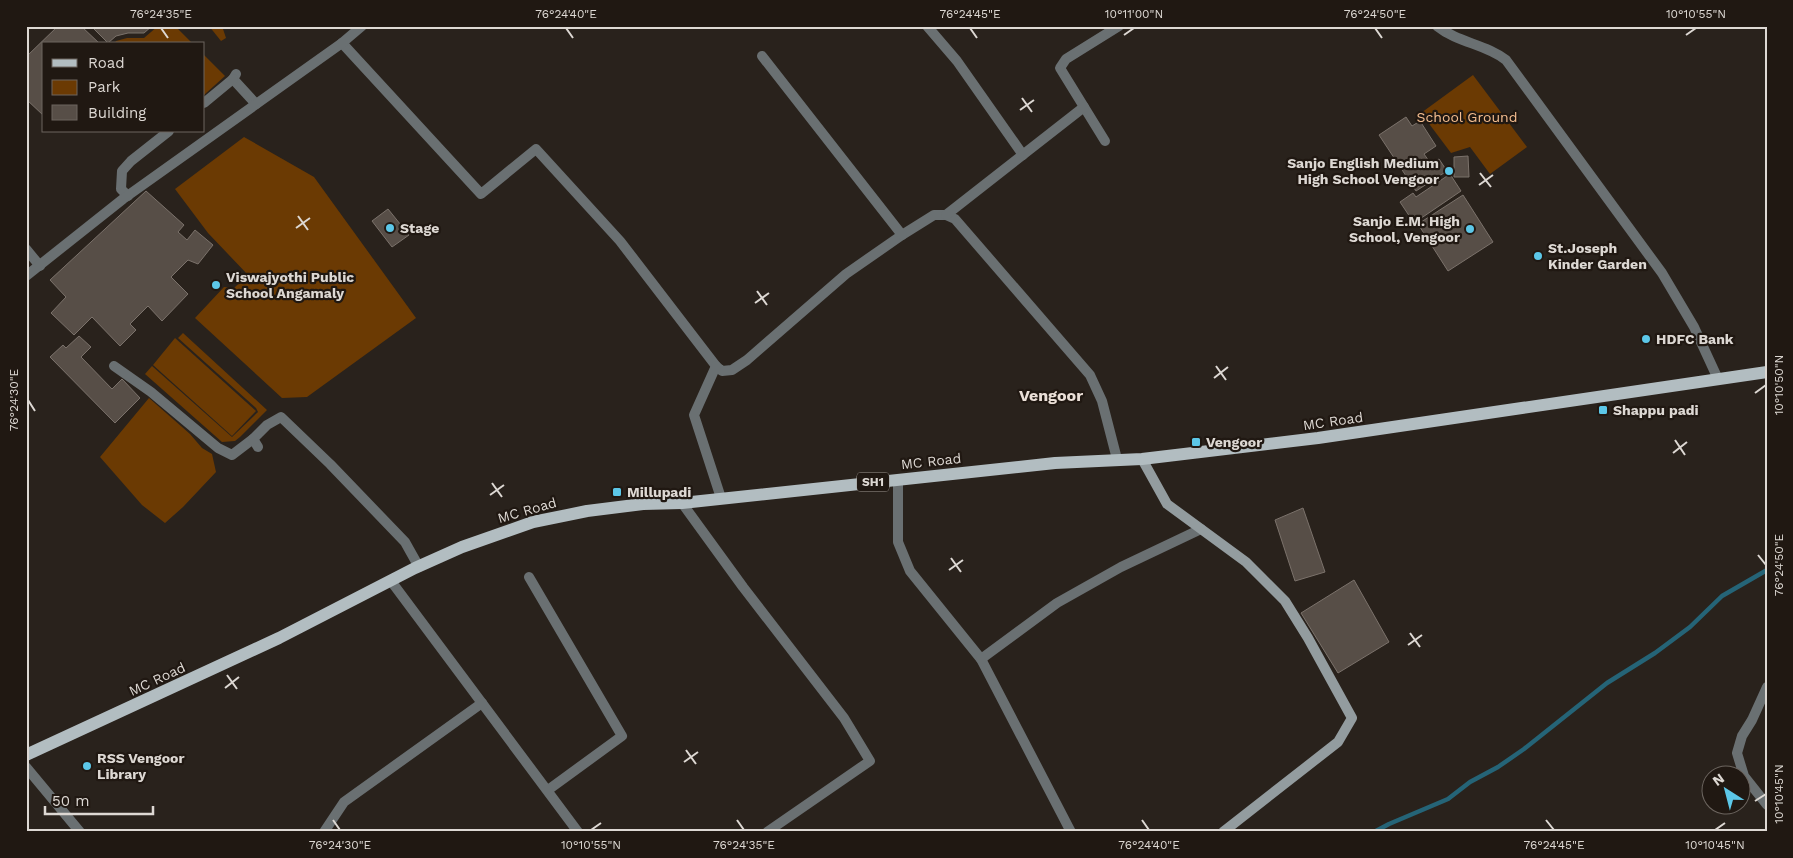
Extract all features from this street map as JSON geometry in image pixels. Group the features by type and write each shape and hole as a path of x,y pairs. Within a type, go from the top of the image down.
{"main road":[{"name":"MC Road","path":"26,755 279,638 419,567 462,548 533,522 587,510 643,504 682,503 1055,463 1142,458 1318,438 1767,372"}],"street":[{"path":"26,276 128,196 342,43 362,26"},
{"path":"927,26 957,61 1023,154"},
{"path":"1105,141 1060,68 1066,59 1119,26"},
{"path":"1437,26 1447,34 1497,53 1506,60 1662,273 1694,327 1718,379"},
{"path":"342,43 481,194 536,149 620,241 716,366 722,371 732,370 747,360 846,274 902,234 934,215 946,215 955,220 1090,375 1102,401 1117,459"},
{"path":"762,56 902,234"},
{"path":"205,102 234,77 256,104"},
{"path":"946,215 1084,107"},
{"path":"128,196 121,189 122,171 131,161 168,132"},
{"path":"26,249 40,266"},
{"path":"114,366 151,392 218,448 232,455 256,443 267,424 281,417 330,464 405,542 419,567"},
{"path":"716,366 694,415 721,498"},
{"path":"1142,458 1167,504 1246,562 1285,601 1308,638 1352,718 1338,742 1223,832"},
{"path":"898,480 898,542 910,571 981,659 1071,832"},
{"path":"682,503 743,587 844,718 870,761 767,832"},
{"path":"981,659 1057,603 1121,567 1201,529"},
{"path":"529,577 622,736 548,790"},
{"path":"391,581 578,832"},
{"path":"1767,687 1752,720 1742,736 1737,753 1744,776 1767,805"},
{"path":"324,832 344,802 482,703"},
{"path":"26,767 80,832"}],"green space":[{"path":"158,26 175,26 191,42 115,42 127,38 144,38"},
{"path":"209,26 222,26 226,38 221,41"},
{"path":"205,56 225,76 205,94"},
{"name":"School Ground","path":"1473,75 1527,147 1490,174 1470,147 1451,153 1421,113"},
{"path":"244,137 314,177 416,318 307,397 282,398 195,318 224,287 234,288 248,275 208,233 175,189"},
{"path":"183,333 267,410 235,441 222,442 145,374 152,366 232,437 258,412 256,408 178,338"},
{"path":"175,338 256,411 232,436 153,365"},
{"path":"149,398 190,434 202,448 212,454 216,472 165,523 142,505 100,457"}],"building":[{"path":"58,26 81,26 98,42 42,42 42,114 26,99 26,57"},
{"path":"91,26 152,26 144,33 128,33 116,36 107,42"},
{"path":"1406,117 1412,126 1420,121 1436,146 1424,154 1431,164 1439,159 1447,171 1416,191 1379,135"},
{"path":"1468,156 1469,177 1454,177 1454,157"},
{"path":"1450,174 1461,191 1414,223 1400,202 1413,193 1416,197"},
{"path":"146,191 184,225 178,232 187,240 195,230 213,245 198,264 188,260 171,277 188,294 162,321 148,306 130,324 136,330 120,346 92,317 74,335 51,313 66,297 50,280"},
{"path":"1463,195 1493,242 1448,271 1418,224"},
{"name":"Stage","path":"388,209 409,235 392,247 372,221"},
{"path":"79,336 91,347 81,357 112,389 122,379 140,398 115,423 50,357 63,345 66,348"},
{"path":"1303,508 1325,572 1295,581 1275,520"},
{"path":"1354,580 1389,642 1338,673 1301,613"}],"waterway":[{"path":"1374,832 1448,799 1470,782 1498,767 1524,749 1607,683 1655,653 1690,627 1722,596 1767,570"}],"place":[{"name":"Sanjo English Medium High School Vengoor","path":"1449,171"},
{"name":"Stage","path":"390,228"},
{"name":"Sanjo E.M. High School, Vengoor","path":"1470,229"},
{"name":"St.Joseph Kinder Garden","path":"1538,256"},
{"name":"Viswajyothi Public School Angamaly","path":"216,285"},
{"name":"HDFC Bank","path":"1646,339"},
{"name":"Shappu padi","path":"1603,410"},
{"name":"Vengoor","path":"1196,442"},
{"name":"Millupadi","path":"617,492"},
{"name":"RSS Vengoor Library","path":"87,766"}],"district":[{"name":"Vengoor","path":"1051,395"}]}
